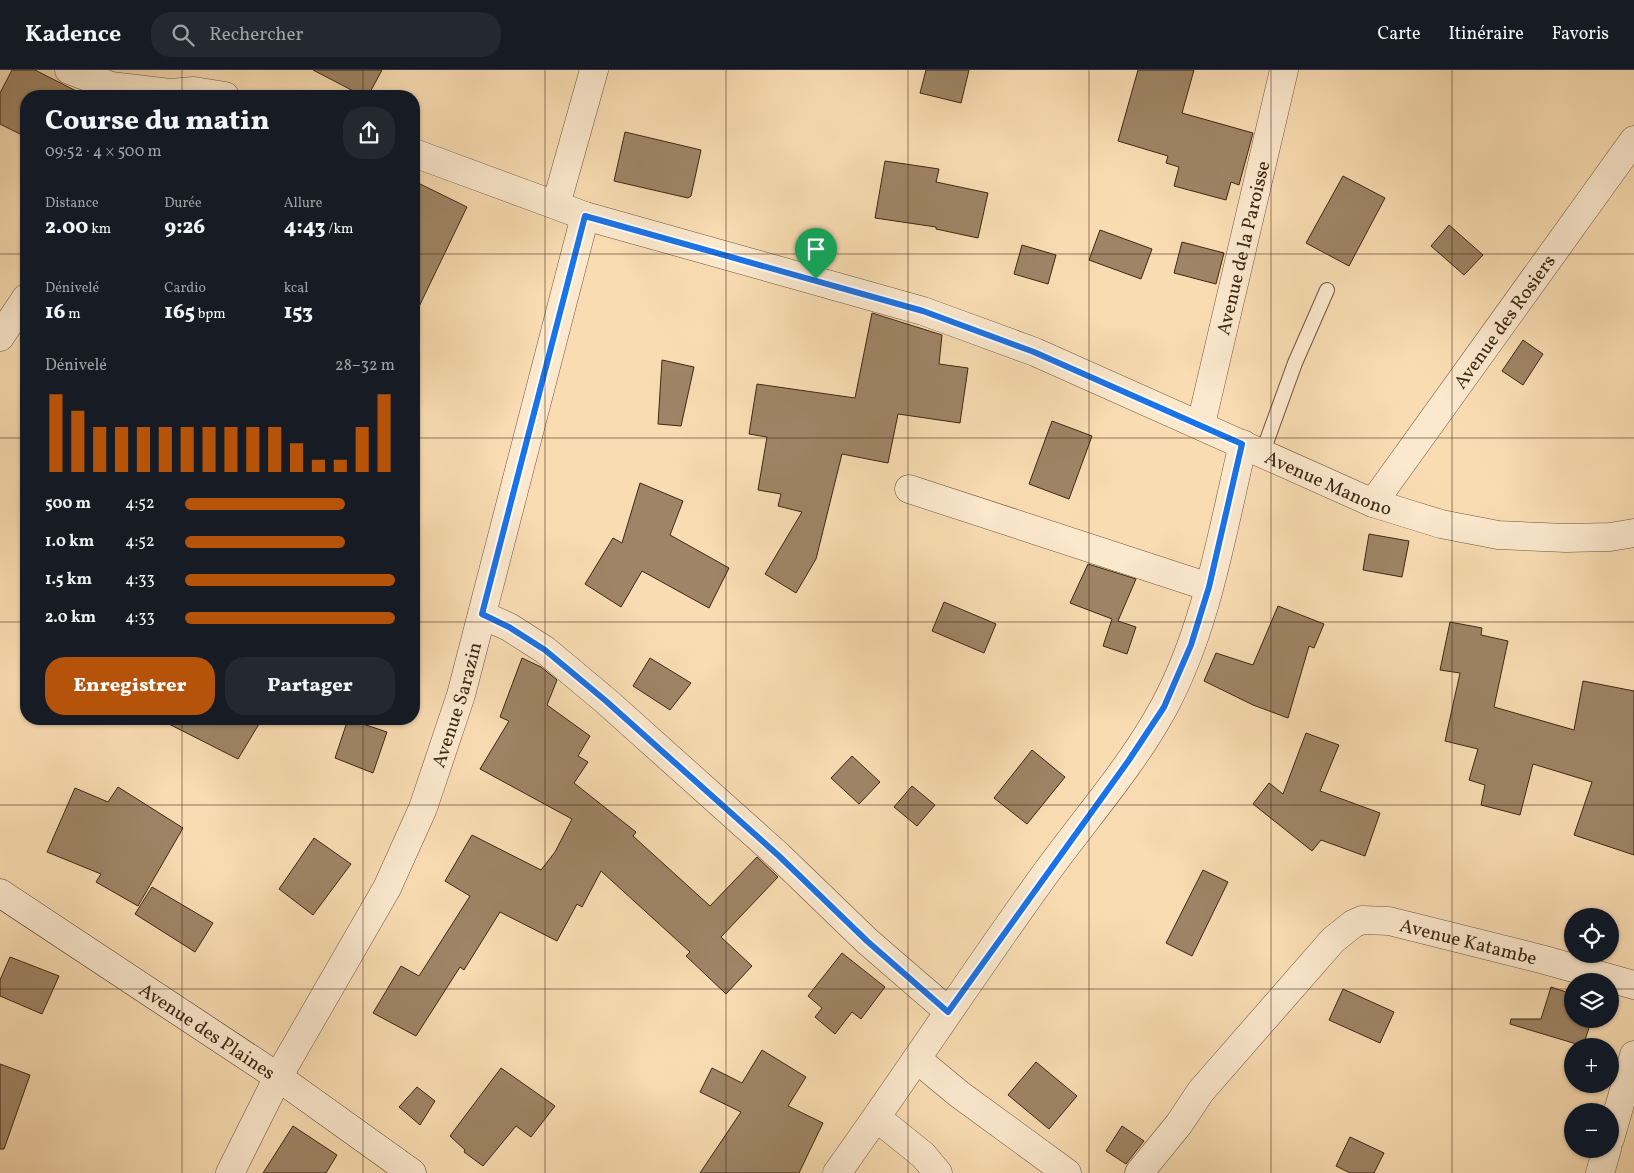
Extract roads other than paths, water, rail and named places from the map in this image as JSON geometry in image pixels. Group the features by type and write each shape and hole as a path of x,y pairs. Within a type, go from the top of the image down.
{"street":[{"path":"69,70 110,86 174,86 190,90"},
{"path":"556,205 594,70"},
{"name":"Avenue de la Paroisse","path":"1201,424 1284,70"},
{"name":"Avenue des Rosiers","path":"1373,503 1634,140"},
{"name":"Avenue Manono","path":"420,155 585,216 923,311 1034,352 1201,424 1373,503 1441,524 1498,535 1610,538 1634,533"},
{"name":"Avenue Sarazin","path":"230,1173 278,1077 387,888 422,808 452,720 482,614 585,216"},
{"path":"0,337 20,307"},
{"path":"838,1173 918,1060 948,1012 1129,760 1164,707 1191,645 1252,449"},
{"path":"909,489 1209,587"},
{"path":"482,614 509,627 545,650 606,701 779,856 867,941 948,1012"},
{"name":"Avenue des Plaines","path":"0,892 278,1077 412,1173"},
{"name":"Avenue Katambe","path":"1139,1173 1179,1124 1202,1091 1333,940 1352,924 1362,920 1389,921 1541,958 1634,985"},
{"path":"1619,1108 1634,1055"},
{"path":"918,1060 959,1094 1068,1173"},
{"path":"877,1118 924,1155 938,1173"},
{"path":"1600,1173 1604,1158"}],"lane":[{"path":"1252,449 1327,290"}]}
